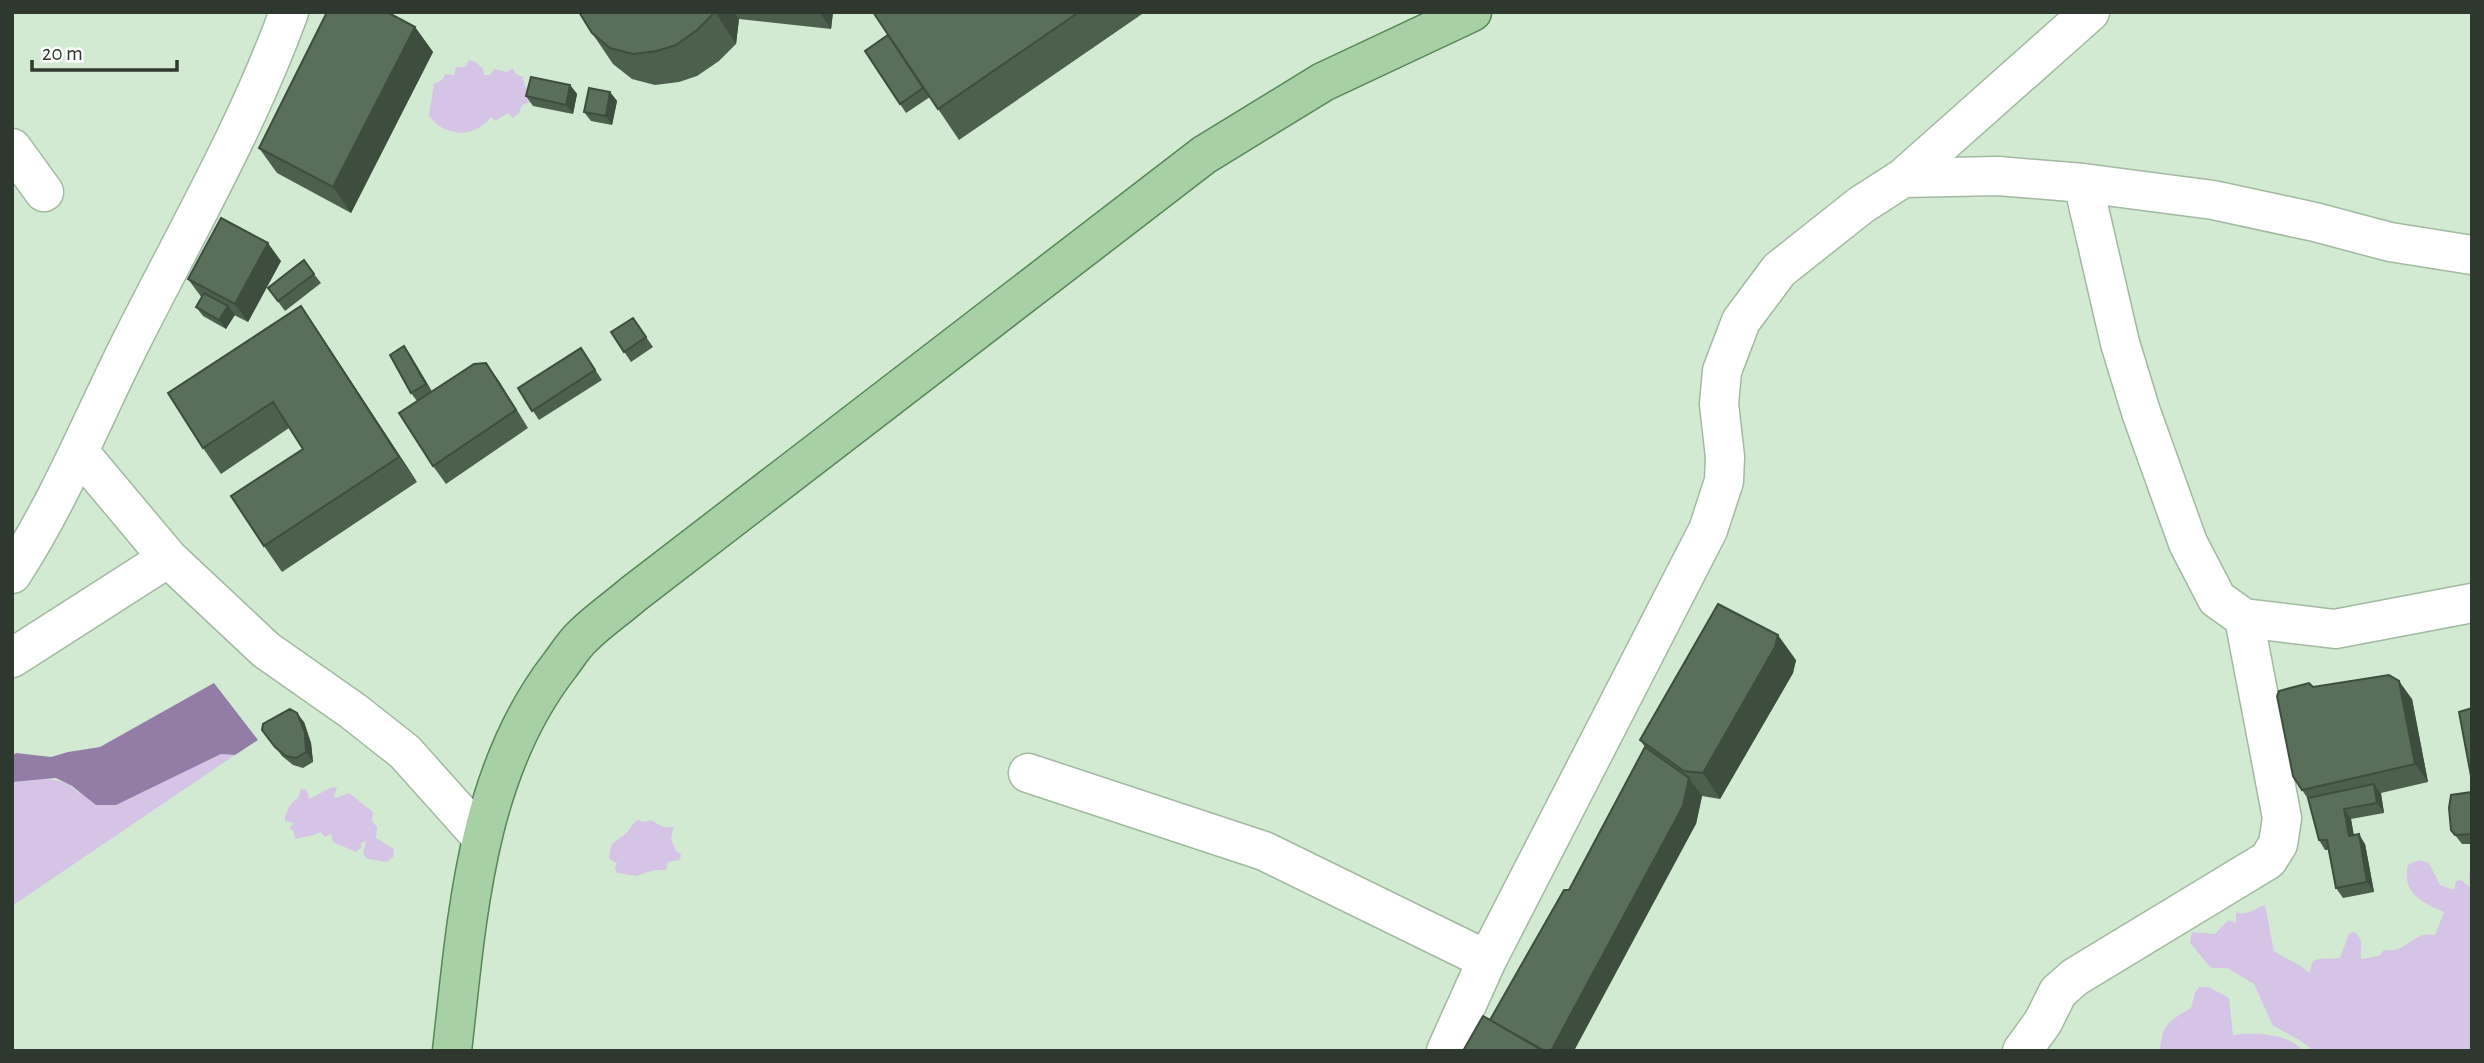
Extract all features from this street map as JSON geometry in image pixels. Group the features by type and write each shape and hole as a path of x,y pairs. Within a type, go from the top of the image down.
{"main road":[{"path":"452,1051 466,931 482,838 506,761 523,723 548,681 582,637 1204,155 1323,82 1472,12"}],"street":[{"path":"12,574 42,525 80,453 125,354 268,69 289,12"},
{"path":"1446,1051 1487,960 1708,530 1724,481 1726,457 1719,404 1722,371 1741,321 1779,271 1861,205 1903,178 2090,12"},
{"path":"12,148 44,192"},
{"path":"1903,178 1998,176 2083,183 2213,200 2315,222 2390,242 2472,255"},
{"path":"2083,183 2120,343 2141,412 2188,544 2217,599 2244,618 2334,629 2472,603"},
{"path":"80,453 168,558 265,650 353,711 405,752 482,838"},
{"path":"12,658 168,558"},
{"path":"2022,1051 2043,1022 2058,992 2075,977 2268,860 2278,844 2282,818 2244,618"},
{"path":"1028,773 1264,851 1487,960"}],"shaded area":[{"path":"469,60 476,62 483,69 484,75 490,75 494,69 507,72 512,68 516,74 523,77 525,87 536,91 534,101 522,105 513,118 508,113 495,121 491,117 468,132 460,133 443,128 429,116 434,84 442,80 445,74 454,75 456,67 465,67"},
{"path":"214,683 258,740 235,755 221,754 116,805 96,805 72,786 56,778 12,782 12,756 16,753 51,757 100,747"},
{"path":"221,754 235,755 12,906 12,782 56,780 79,793 198,765"},
{"path":"337,787 334,796 336,798 349,793 373,812 372,821 377,827 376,838 394,849 393,857 387,862 368,859 363,854 366,841 361,843 361,848 356,852 333,842 331,834 325,837 320,832 295,839 293,830 289,828 294,823 285,821 285,818 288,808 298,798 301,789 307,790 309,799"},
{"path":"638,820 651,820 663,827 674,827 671,838 676,851 681,854 680,860 668,862 666,870 654,870 636,876 617,873 617,863 609,859 612,846"},
{"path":"2472,845 2472,1051 2313,1051 2273,1026 2254,984 2227,968 2211,968 2190,943 2192,932 2215,934 2228,920 2236,923 2236,912 2247,913 2265,905 2274,951 2309,973 2313,961 2340,958 2349,933 2354,932 2360,938 2361,959 2379,956 2384,950 2396,950 2423,935 2435,935 2444,912 2422,901 2411,890 2407,875 2408,865 2419,860 2429,863 2440,885 2454,890 2456,881 2461,880 2470,887"},
{"path":"2199,987 2209,987 2229,998 2233,1035 2261,1034 2280,1037 2289,1040 2303,1051 2160,1051 2168,1024 2191,1008"}],"building":[{"path":"327,12 387,12 415,27 333,187 259,148"},
{"path":"579,12 715,12 697,30 676,45 633,54 610,48 592,33"},
{"path":"873,12 1079,12 938,109"},
{"path":"888,35 923,88 900,104 865,51"},
{"path":"531,77 570,85 566,105 526,96"},
{"path":"589,88 610,92 606,116 584,112"},
{"path":"221,218 268,243 235,304 188,279"},
{"path":"304,260 314,274 278,301 268,288"},
{"path":"204,293 228,306 219,320 196,307"},
{"path":"301,306 399,457 264,546 231,496 303,449 273,402 203,448 168,393"},
{"path":"633,318 646,337 624,352 611,332"},
{"path":"404,346 426,384 411,393 390,355"},
{"path":"581,348 595,370 532,411 518,388"},
{"path":"486,363 516,410 433,466 399,413 474,364"},
{"path":"1718,604 1778,635 1775,647 1703,773 1684,771 1640,740"},
{"path":"2389,675 2399,681 2415,764 2302,790 2293,776 2277,696 2279,691 2309,683 2313,687"},
{"path":"2472,708 2472,777 2459,712"},
{"path":"290,709 297,713 305,733 306,752 296,758 286,756 275,747 262,730 263,724"},
{"path":"1645,747 1689,778 1683,806 1551,1051 1543,1051 1490,1020 1564,890 1569,890"},
{"path":"2374,784 2377,803 2344,809 2349,836 2359,834 2367,882 2336,888 2327,840 2319,840 2308,798"},
{"path":"2472,792 2472,834 2455,835 2451,830 2451,795"},
{"path":"1483,1016 1543,1050 1463,1051"}]}
